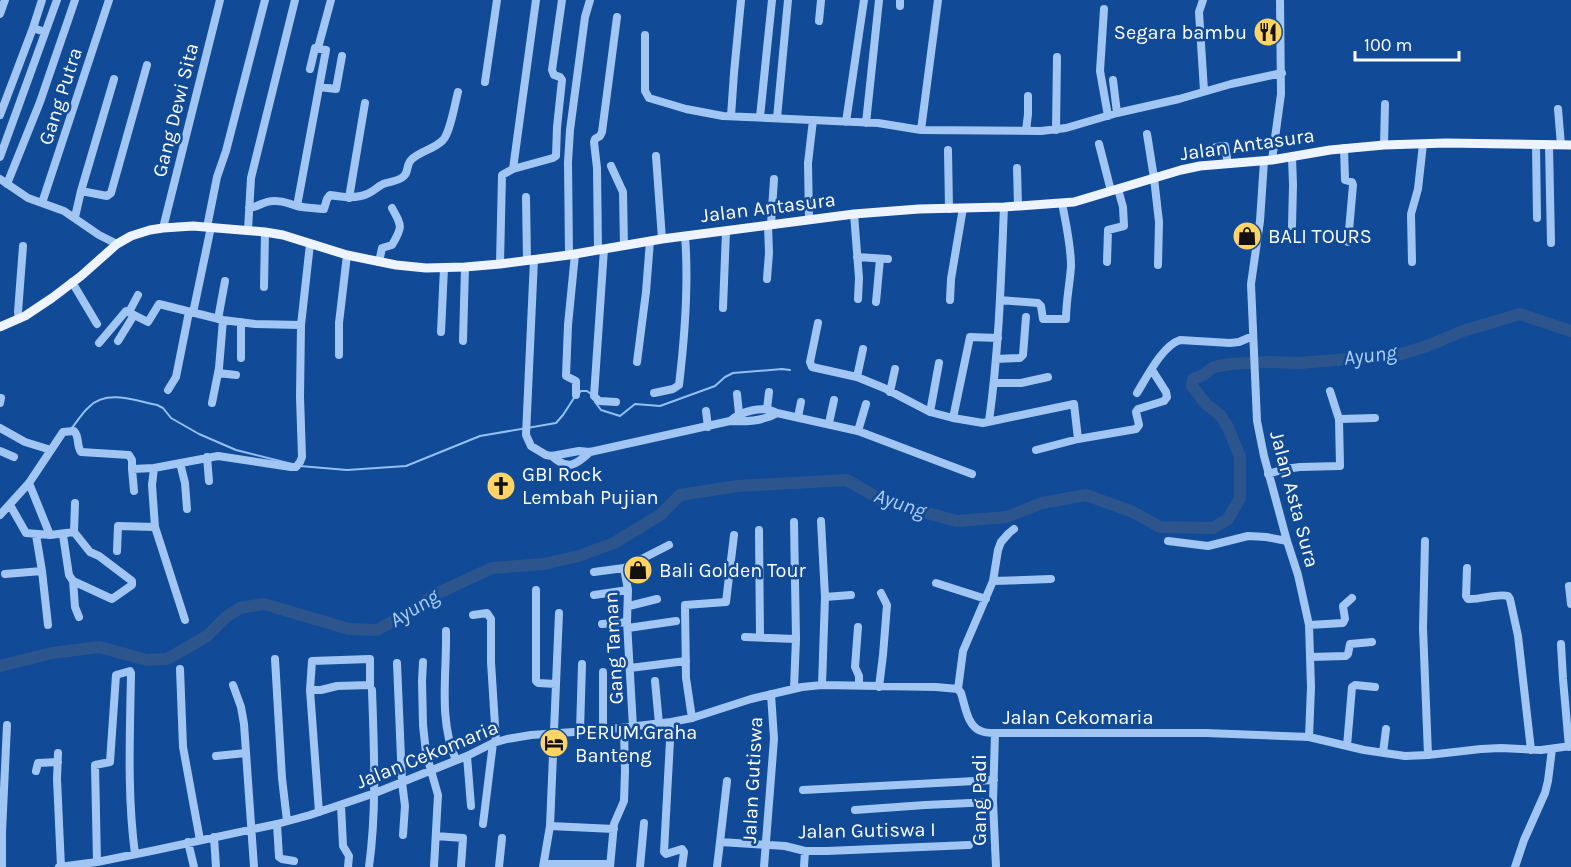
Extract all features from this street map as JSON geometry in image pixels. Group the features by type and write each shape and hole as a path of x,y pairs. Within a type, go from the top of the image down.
{"main road":[{"name":"Jalan Antasura","path":"0,327 38,308 117,244 131,236 163,228 209,227 265,232 379,262 419,267 465,267 572,255 662,239 854,214 893,210 1004,207 1074,202 1200,166 1268,161 1344,148 1424,144 1571,145"}],"street":[{"path":"0,115 42,0"},
{"path":"0,157 57,0"},
{"path":"75,0 36,111 3,182 28,198 61,209 99,235 117,244"},
{"name":"Gang Putra","path":"42,202 109,0"},
{"name":"Gang Dewi Sita","path":"163,228 220,0"},
{"path":"168,390 176,376 219,171 226,152 265,0"},
{"path":"248,230 251,178 295,0"},
{"path":"310,69 331,0"},
{"path":"485,82 496,0"},
{"path":"513,169 536,0"},
{"path":"500,264 502,176 513,169 556,156 562,80 554,75 552,70 562,0"},
{"path":"576,396 575,379 566,376 572,255 568,162 585,16 590,0"},
{"path":"731,116 741,0"},
{"path":"760,117 772,0"},
{"path":"777,118 788,0"},
{"path":"819,21 821,0"},
{"path":"846,122 864,0"},
{"path":"866,123 879,0"},
{"path":"921,130 938,0"},
{"path":"1203,0 1199,12 1204,92"},
{"name":"Jalan Asta Sura","path":"1280,0 1282,73 1280,109 1268,161 1251,284 1253,348 1259,435 1298,575 1309,625 1310,737"},
{"path":"0,14 2,3"},
{"path":"1104,9 1100,70 1108,117"},
{"path":"616,402 599,401 594,396 601,249 594,142 602,132 617,17"},
{"path":"33,28 45,32"},
{"path":"645,35 645,91 649,98 723,116 866,123 921,130 1056,130 1282,73"},
{"path":"297,206 327,51 318,48"},
{"path":"319,87 336,89 342,56"},
{"path":"1056,130 1057,57"},
{"path":"81,191 107,196 111,193 147,65"},
{"path":"75,217 114,79"},
{"path":"1113,80 1117,113"},
{"path":"249,207 256,207 266,201 275,200 287,201 297,206 324,209 330,195 349,198 366,195 384,183 402,178 411,160 442,141 447,134 458,92"},
{"path":"7,96 21,101"},
{"path":"1026,131 1028,96"},
{"path":"349,198 365,103"},
{"path":"1384,145 1385,104"},
{"path":"1558,109 1561,145"},
{"path":"809,220 808,163 813,120"},
{"path":"1147,134 1159,222 1158,265"},
{"path":"1099,144 1123,207 1124,226 1108,230 1107,262"},
{"path":"1412,262 1411,214 1419,185 1424,144"},
{"path":"1536,145 1537,218"},
{"path":"1549,145 1551,243"},
{"path":"1216,147 1225,146 1228,164"},
{"path":"1344,148 1345,180 1352,182 1353,185 1347,242"},
{"path":"948,150 949,209"},
{"path":"656,156 662,239"},
{"path":"1292,157 1292,226"},
{"path":"611,166 623,192 624,246"},
{"path":"1017,168 1018,206"},
{"path":"767,279 774,179"},
{"path":"526,198 531,260 526,435 534,449 552,456 579,451 590,452 730,422 770,417 777,413"},
{"path":"1000,300 1038,303 1041,306 1043,319 1066,319 1071,267 1062,203"},
{"path":"989,421 998,338 1004,207"},
{"path":"379,262 382,248 392,245 400,231 401,224 392,208"},
{"path":"950,300 951,279 963,208"},
{"path":"854,214 858,299"},
{"path":"723,308 726,231"},
{"path":"264,287 265,232"},
{"path":"654,393 673,389 679,385 687,278 685,236"},
{"path":"637,362 650,241"},
{"path":"132,469 154,468 218,456 291,467 296,467 300,462 302,457 301,325 310,244"},
{"path":"19,319 23,246"},
{"path":"339,355 339,323 347,255"},
{"path":"857,257 884,259 876,302"},
{"path":"441,332 444,267"},
{"path":"463,341 465,267"},
{"path":"212,403 218,373 220,320 225,281"},
{"path":"72,282 97,324"},
{"path":"118,341 138,295"},
{"path":"99,343 125,312 132,313 148,322 159,304 220,320 301,325"},
{"path":"996,359 1023,355 1026,317"},
{"path":"241,322 241,358"},
{"path":"818,323 812,367 857,377 930,412 983,423 1074,404 1078,439"},
{"path":"1137,393 1170,345 1180,340 1230,343 1253,336"},
{"path":"953,418 969,337 998,338"},
{"path":"857,377 863,350"},
{"path":"930,412 939,363"},
{"path":"890,392 895,369"},
{"path":"1036,450 1138,427 1137,410 1164,401 1167,397 1152,370"},
{"path":"218,373 236,375"},
{"path":"994,383 1021,383 1048,377"},
{"path":"1268,474 1292,468 1340,466 1339,419 1330,391"},
{"path":"767,409 769,392"},
{"path":"737,394 739,414"},
{"path":"829,423 834,400"},
{"path":"798,417 801,402"},
{"path":"858,431 866,404"},
{"path":"730,422 739,414 767,409 858,431 972,474"},
{"path":"706,411 708,427"},
{"path":"1339,419 1375,418"},
{"path":"0,428 25,442 51,450"},
{"path":"0,515 29,483 63,432 74,431 78,437 81,452 129,455 132,460 134,491"},
{"path":"0,451 14,457"},
{"path":"552,456 560,464 575,464 590,452"},
{"path":"207,457 208,481"},
{"path":"180,463 185,483 186,509"},
{"path":"154,468 152,485 155,527 184,620"},
{"path":"29,483 50,535"},
{"path":"73,581 112,599 133,582 99,556 90,552 74,532 75,503"},
{"path":"10,505 24,532 36,535 63,535 74,532"},
{"path":"821,521 825,597 822,686"},
{"path":"794,522 796,639 794,688"},
{"path":"117,550 118,526 155,527"},
{"path":"958,689 963,651 993,582 998,550 1001,542 1014,529"},
{"path":"759,530 760,637"},
{"path":"36,535 48,625"},
{"path":"63,535 69,575 73,581 75,607 79,617"},
{"path":"692,718 687,691 685,605 726,602 734,535"},
{"path":"1168,541 1208,546 1248,536 1287,541"},
{"path":"1425,541 1424,628 1428,755"},
{"path":"594,572 624,568 669,545"},
{"path":"1467,567 1466,596 1468,599 1504,595 1510,599 1518,636 1531,750"},
{"name":"Gang Taman","path":"624,568 629,606 633,727"},
{"path":"5,574 42,571"},
{"path":"993,582 1051,579"},
{"path":"936,583 986,599"},
{"path":"1569,586 1571,604"},
{"path":"536,590 536,681 556,684"},
{"path":"594,595 628,590"},
{"path":"879,687 887,605 881,593"},
{"path":"825,597 851,595"},
{"path":"1309,625 1343,623 1345,619 1343,606 1352,597"},
{"path":"629,606 657,599"},
{"path":"559,613 550,826 543,866 610,866 614,824 624,801 624,728"},
{"path":"473,615 487,614 491,619 494,742 483,824"},
{"path":"602,624 628,625 676,621"},
{"path":"858,627 855,667 859,685"},
{"path":"446,631 446,723 448,739 456,760"},
{"path":"745,637 796,639"},
{"path":"1310,657 1346,656 1350,644 1372,642"},
{"path":"1562,644 1570,747"},
{"path":"275,658 282,778 287,821"},
{"path":"310,690 370,685 370,659 312,661 310,690 319,812"},
{"path":"423,662 423,725 426,753 438,795 434,867"},
{"path":"630,668 686,662"},
{"path":"396,663 405,806 403,835"},
{"path":"580,731 582,664"},
{"path":"180,669 183,747 200,840"},
{"path":"92,864 95,765 110,762 116,675 130,671 130,808 135,854"},
{"path":"603,672 603,730"},
{"path":"656,681 659,724"},
{"path":"234,685 244,724 254,867"},
{"name":"Jalan Cekomaria","path":"60,867 92,864 277,824 319,812 375,793 467,756 494,742 516,737 671,722 794,688 859,685 958,689 971,723 983,732 995,733 1206,733 1310,737 1405,756 1481,749 1531,750 1570,747"},
{"path":"1347,746 1352,687 1355,685 1375,687"},
{"path":"369,867 375,793 372,690"},
{"name":"Jalan Gutiswa","path":"764,867 774,739 771,694"},
{"path":"671,722 664,853 668,854 682,849 684,852 682,867"},
{"path":"2,867 7,725"},
{"path":"1383,753 1386,729"},
{"name":"Gang Padi","path":"995,733 993,802 996,867"},
{"path":"1515,867 1527,831 1546,787 1552,749"},
{"path":"58,753 60,867"},
{"path":"216,756 246,753"},
{"path":"467,756 471,806"},
{"path":"36,771 38,763 58,762"},
{"path":"717,867 727,780"},
{"path":"803,790 994,780"},
{"path":"855,810 993,802"},
{"path":"341,805 344,846 349,856 348,867"},
{"path":"640,867 644,823"},
{"path":"277,824 279,856 282,859 294,861"},
{"path":"550,826 614,830"},
{"path":"436,836 463,838 460,867"},
{"path":"214,837 216,867"},
{"path":"499,867 502,838"},
{"path":"188,842 194,867"},
{"name":"Jalan Gutiswa I","path":"720,842 785,846 805,850 969,845"},
{"path":"804,867 805,850"}],"waterway":[{"name":"Ayung","path":"0,666 52,653 99,647 147,660 167,659 207,636 226,617 240,608 264,604 349,629 377,630 436,594 492,568 544,564 579,556 614,543 660,515 680,495 737,486 847,480 883,501 957,521 1007,517 1042,503 1086,495 1133,512 1160,527 1213,528 1228,519 1240,498 1240,457 1228,427 1220,415 1205,403 1192,386 1193,379 1214,367 1230,364 1299,363 1398,355 1463,331 1520,314 1571,331"},
{"path":"595,402 601,410 620,416 635,404 660,406 715,386 733,373 790,370"},
{"path":"578,394 581,391 591,394"},
{"path":"71,429 86,409 96,402 113,397 131,399 157,405 163,408 171,418 199,434 236,450 292,464"},
{"path":"300,466 347,470 406,466 480,436 556,423 574,398"}],"place":[{"name":"Segara bambu","path":"1268,32"},
{"name":"BALI TOURS","path":"1247,236"},
{"name":"GBI Rock Lembah Pujian","path":"501,486"},
{"name":"Bali Golden Tour","path":"638,570"},
{"name":"PERUM.Graha Banteng","path":"554,743"}]}
